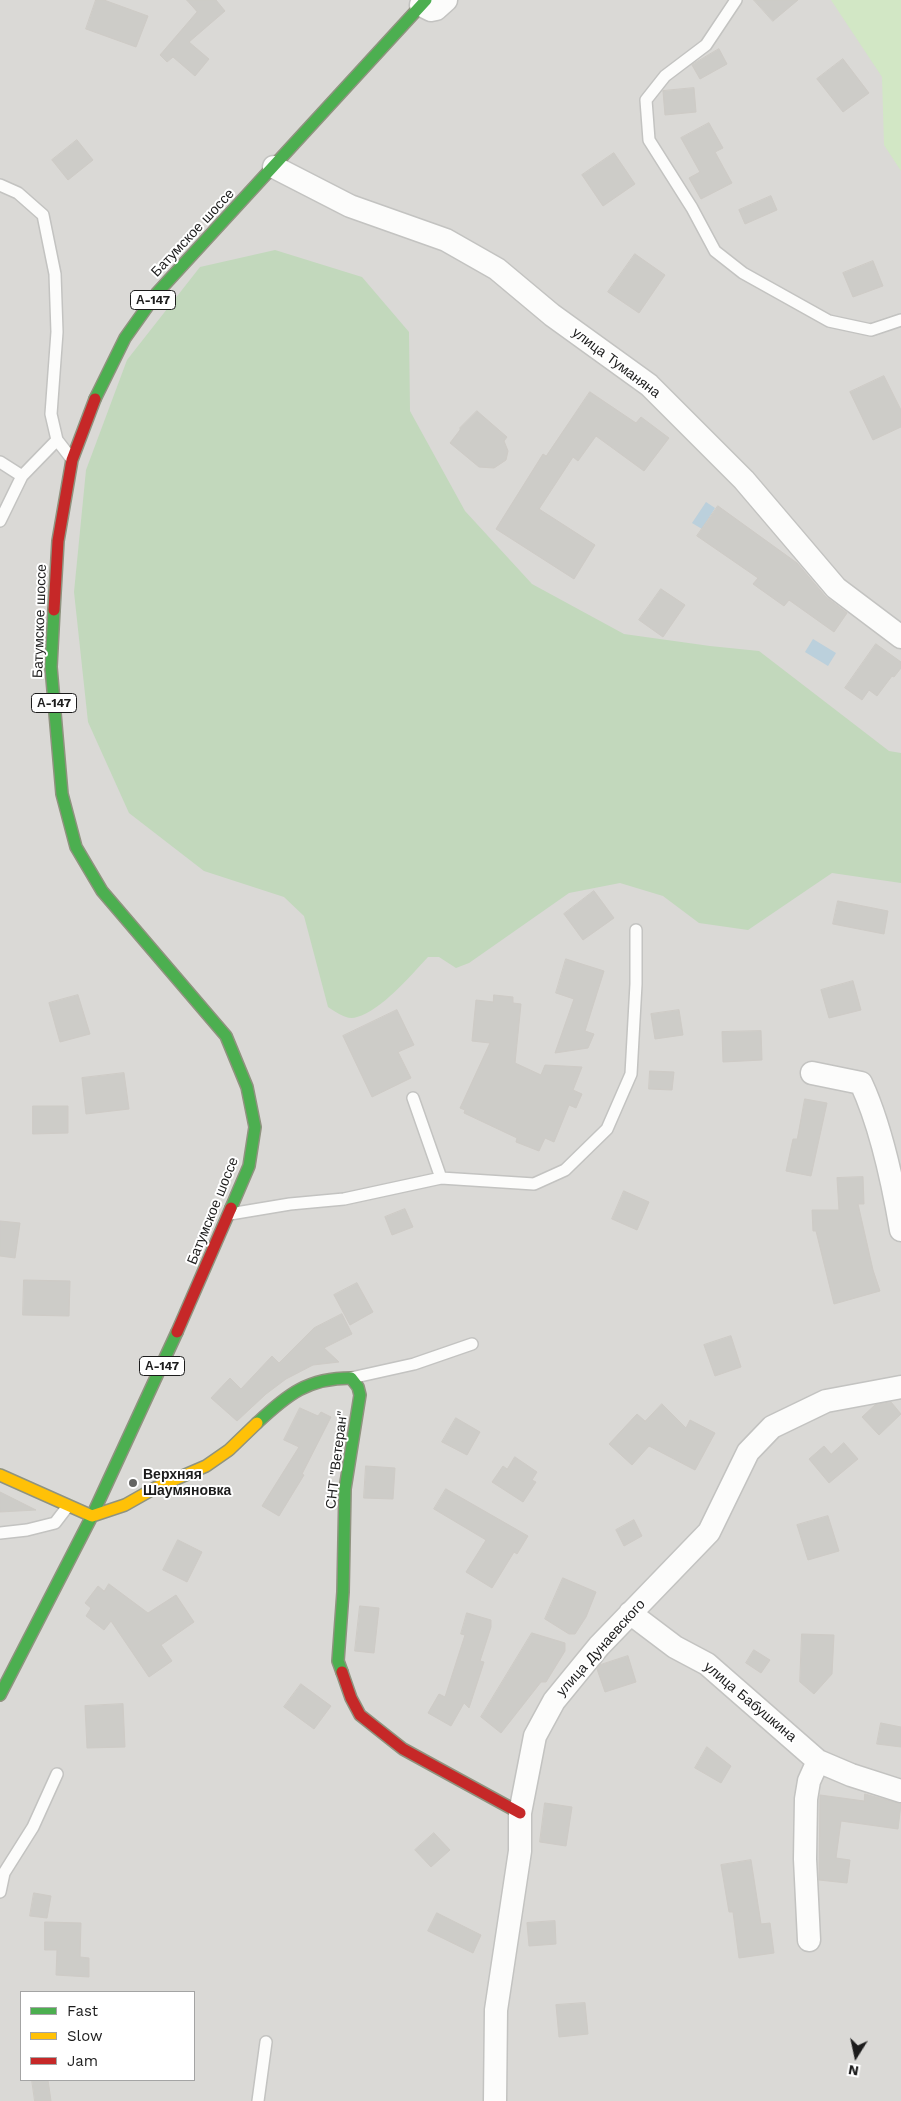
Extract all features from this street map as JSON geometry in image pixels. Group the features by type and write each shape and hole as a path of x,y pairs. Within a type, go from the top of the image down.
{"main road":[{"name":"Батумское шоссе","path":"0,1694 92,1516 204,1274 248,1166 255,1127 247,1087 226,1036 102,891 76,847 62,794 51,667 58,541 72,460 98,392 125,338 157,293 424,3"},
{"path":"0,1475 92,1516 125,1504 153,1489 196,1472 214,1461 272,1409 312,1382 338,1376 351,1378"},
{"name":"СНТ \"Ветеран\"","path":"351,1378 358,1387 360,1395 345,1490 344,1592 338,1661 351,1698 360,1715 402,1749 520,1813"}],"street":[{"path":"424,3 431,10 436,9 446,0"},
{"name":"улица Туманяна","path":"274,167 350,206 446,240 497,269 552,315 649,385 744,480 836,588 901,637"},
{"path":"812,1073 860,1083 868,1098 893,1184 901,1230"},
{"name":"улица Дунаевского","path":"495,2101 496,2010 520,1851 520,1813 535,1736 554,1701 630,1613 709,1532 748,1452 772,1427 826,1402 901,1387"},
{"name":"улица Бабушкина","path":"630,1613 675,1647 706,1664 818,1761 851,1775 901,1791"},
{"path":"808,1940 805,1859 806,1799 809,1780 818,1761"}],"lane":[{"path":"736,0 706,45 665,76 646,100 649,140 692,208 715,251 743,273 829,321 871,330 901,320"},
{"path":"0,185 18,193 43,215 55,274 57,332 51,414 57,440 72,460"},
{"path":"0,521 22,476 57,440"},
{"path":"0,462 22,476"},
{"path":"229,1214 290,1204 344,1199 441,1178 534,1184 565,1170 607,1129 631,1074 636,984 636,930"},
{"path":"413,1098 441,1178"},
{"path":"351,1378 414,1364 472,1344"},
{"path":"0,1533 27,1530 55,1523 68,1506"},
{"path":"0,1892 4,1874 33,1827 57,1774"},
{"path":"258,2101 266,2042"}],"shaded area":[{"path":"0,0 901,0 901,2101 0,2101"}],"green space":[{"path":"831,0 901,0 901,171 884,145 882,77"},
{"path":"275,250 362,277 409,332 410,411 465,511 532,584 624,634 759,651 889,751 901,753 901,883 832,873 748,930 699,923 663,896 620,883 569,893 469,963 456,968 439,957 428,957 386,1000 366,1013 349,1018 328,1007 304,916 284,897 204,871 129,813 88,722 74,592 86,470 127,360 200,267"}],"water":[{"path":"706,502 715,508 702,529 692,523"},
{"path":"813,639 836,653 828,666 805,652"}],"building":[{"path":"96,0 104,0 148,16 136,47 86,29"},
{"path":"187,0 216,0 225,11 189,42 209,59 195,76 173,57 167,62 160,55 197,12"},
{"path":"754,0 798,0 773,21"},
{"path":"719,49 727,64 700,79 692,65"},
{"path":"843,59 869,93 843,112 817,79"},
{"path":"694,88 696,112 665,115 663,91"},
{"path":"709,123 723,148 715,152 732,183 701,199 689,178 700,172 681,138"},
{"path":"77,140 93,160 68,180 52,160"},
{"path":"614,153 635,184 603,206 582,175"},
{"path":"771,196 777,210 745,224 739,210"},
{"path":"635,254 665,275 639,313 608,292"},
{"path":"873,261 883,286 853,297 843,273"},
{"path":"884,376 901,410 901,427 873,440 850,392"},
{"path":"590,392 636,423 641,417 669,438 644,471 596,436 578,461 573,457 539,509 595,545 574,579 496,529 543,454 546,456"},
{"path":"477,411 507,437 504,441 508,451 506,460 494,468 479,467 450,443 460,428"},
{"path":"718,506 797,563 826,597 847,613 834,632 789,600 784,606 753,584 758,578 697,536"},
{"path":"661,589 685,605 663,637 639,620"},
{"path":"876,644 901,662 901,668 894,677 892,676 877,696 869,690 862,700 845,688"},
{"path":"594,891 614,918 583,940 564,914"},
{"path":"838,901 888,911 884,934 833,924"},
{"path":"566,959 604,971 585,1031 594,1034 588,1048 555,1053 574,999 556,993"},
{"path":"853,981 861,1010 829,1018 821,990"},
{"path":"78,995 90,1034 60,1042 49,1003"},
{"path":"494,995 513,997 513,1003 521,1004 515,1063 541,1075 545,1065 582,1067 573,1090 582,1094 576,1108 569,1105 554,1142 545,1138 539,1151 516,1142 517,1138 464,1113 465,1110 460,1108 490,1043 472,1041 476,1000 493,1002"},
{"path":"397,1010 414,1045 398,1052 411,1078 372,1097 343,1036"},
{"path":"679,1010 683,1035 655,1039 651,1014"},
{"path":"761,1031 762,1060 723,1062 722,1032"},
{"path":"650,1071 674,1072 672,1090 649,1089"},
{"path":"124,1073 129,1109 86,1114 82,1078"},
{"path":"805,1099 827,1103 811,1176 786,1171 793,1139 797,1139"},
{"path":"33,1106 68,1106 68,1133 33,1134"},
{"path":"863,1177 864,1204 858,1204 873,1270 880,1291 834,1304 816,1231 813,1231 812,1210 839,1210 837,1178"},
{"path":"624,1191 649,1202 637,1230 612,1219"},
{"path":"405,1209 413,1227 392,1235 385,1217"},
{"path":"0,1221 20,1223 15,1258 0,1256"},
{"path":"24,1280 70,1281 69,1316 23,1315"},
{"path":"357,1283 373,1312 350,1325 334,1295"},
{"path":"342,1314 352,1334 324,1348 339,1362 313,1365 286,1379 266,1394 237,1421 211,1398 230,1378 241,1389 272,1356 279,1363 314,1328"},
{"path":"731,1336 741,1367 715,1376 704,1345"},
{"path":"891,1402 901,1414 879,1435 862,1417 875,1405"},
{"path":"662,1404 686,1428 690,1420 715,1433 695,1470 649,1446 632,1465 609,1444 637,1414 645,1421"},
{"path":"300,1408 318,1416 321,1412 331,1417 302,1474 304,1475 279,1516 262,1506 299,1447 284,1440"},
{"path":"456,1418 480,1432 467,1455 442,1442"},
{"path":"844,1443 858,1459 829,1483 809,1459 824,1446 831,1454"},
{"path":"515,1457 537,1472 532,1480 536,1482 523,1502 492,1482 503,1466 507,1469"},
{"path":"366,1466 395,1468 393,1499 364,1498"},
{"path":"446,1489 528,1536 517,1554 514,1552 492,1588 466,1572 486,1540 434,1509"},
{"path":"0,1492 36,1510 0,1512"},
{"path":"828,1516 839,1551 808,1560 797,1525"},
{"path":"634,1520 642,1536 624,1546 616,1530"},
{"path":"178,1540 202,1552 187,1582 163,1570"},
{"path":"563,1578 596,1592 586,1617 575,1634 569,1634 545,1619"},
{"path":"109,1584 148,1613 176,1595 194,1622 161,1645 172,1661 149,1677 111,1621 104,1630 86,1616 91,1608 85,1603 98,1586 104,1591"},
{"path":"360,1606 379,1608 374,1653 355,1651"},
{"path":"467,1613 491,1620 491,1627 480,1661 484,1662 469,1708 464,1703 451,1726 428,1713 439,1694 445,1697 465,1635 461,1634"},
{"path":"532,1633 565,1643 565,1651 546,1682 541,1682 501,1733 481,1717"},
{"path":"802,1634 834,1635 832,1674 814,1694 800,1682"},
{"path":"754,1650 770,1660 761,1673 746,1663"},
{"path":"628,1656 636,1682 605,1692 597,1669 600,1665"},
{"path":"301,1684 331,1706 314,1729 284,1707"},
{"path":"123,1704 125,1747 87,1748 85,1706"},
{"path":"881,1723 901,1727 901,1747 877,1744"},
{"path":"707,1747 731,1766 721,1783 695,1768"},
{"path":"865,1794 901,1804 898,1829 841,1821 836,1858 850,1860 847,1883 819,1880 820,1795 864,1801"},
{"path":"545,1803 572,1807 566,1846 540,1842"},
{"path":"434,1833 450,1850 431,1867 415,1850"},
{"path":"751,1860 761,1924 770,1923 774,1953 739,1958 733,1912 729,1912 721,1865"},
{"path":"34,1893 51,1896 47,1918 30,1916"},
{"path":"437,1913 481,1935 473,1953 428,1931"},
{"path":"555,1921 556,1944 529,1946 527,1923"},
{"path":"45,1922 81,1923 80,1957 89,1958 89,1977 56,1975 57,1950 45,1950"},
{"path":"585,2003 588,2034 559,2037 556,2005"},
{"path":"32,2081 48,2081 51,2101 35,2101"}],"traffic: fast":[{"path":"95,399 125,338 157,293 426,0"},
{"path":"54,610 51,667 62,794 76,847 102,891 226,1036 247,1087 255,1127 249,1166 231,1208"},
{"path":"0,1695 92,1516 177,1332"},
{"path":"257,1423 289,1396 311,1385 323,1381 351,1378 358,1387 360,1395 345,1489 343,1592 338,1661 342,1672"}],"traffic: slow":[{"path":"0,1475 92,1516 125,1505 155,1488 206,1466 229,1450 257,1423"}],"traffic: jam":[{"path":"54,610 58,541 72,460 95,399"},
{"path":"177,1332 231,1208"},
{"path":"342,1672 351,1698 360,1715 403,1749 520,1813"}],"place":[{"name":"Верхняя Шаумяновка","path":"133,1483"}]}
